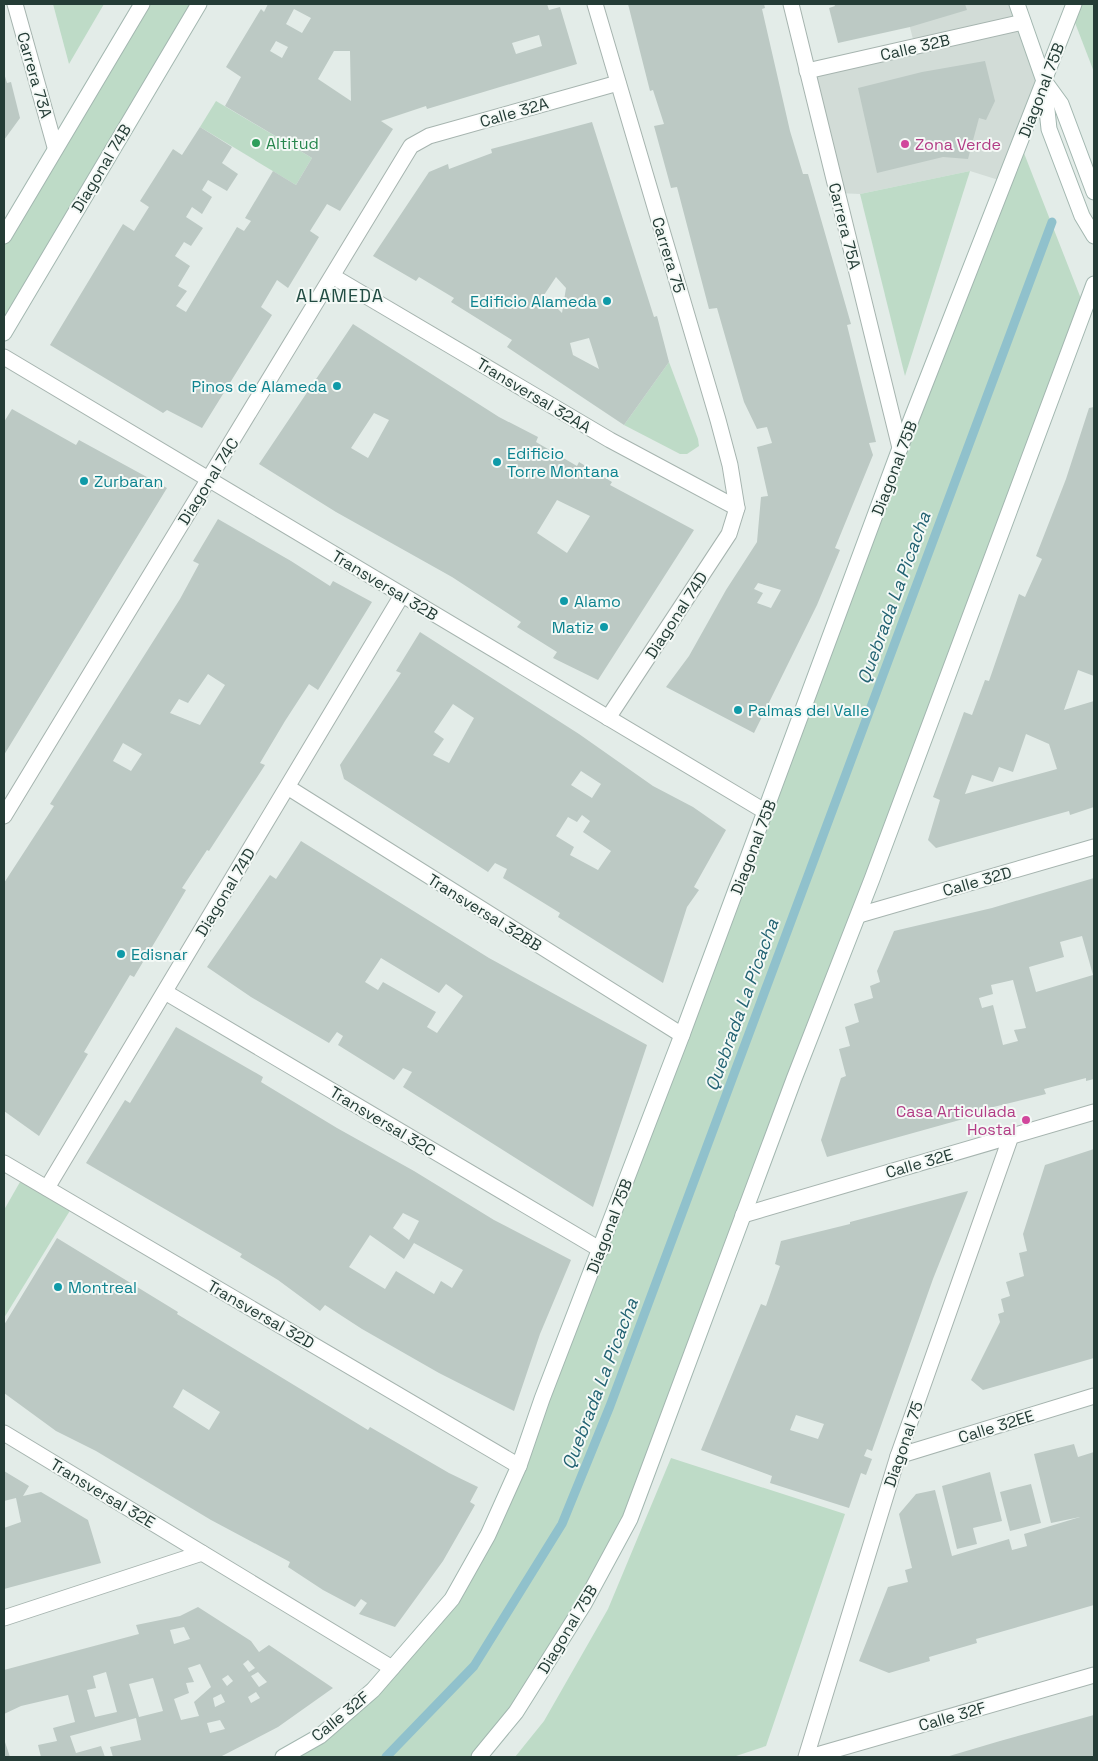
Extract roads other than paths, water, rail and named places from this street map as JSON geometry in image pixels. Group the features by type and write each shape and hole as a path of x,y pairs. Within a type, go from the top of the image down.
{"street":[{"name":"Carrera 73A","path":"15,4 55,147"},
{"path":"4,236 55,147 142,4"},
{"name":"Diagonal 74B","path":"4,333 199,4"},
{"name":"Carrera 75","path":"595,4 718,420 730,465 737,508"},
{"name":"Carrera 75A","path":"791,4 900,448"},
{"path":"1017,4 1044,81 1049,129 1082,216 1094,236"},
{"name":"Diagonal 75B","path":"392,1668 452,1599 488,1535 519,1466 542,1399 601,1250 766,812 900,448 1074,4"},
{"name":"Calle 32B","path":"808,72 1023,22"},
{"path":"1044,81 1065,112 1094,192"},
{"name":"Calle 32A","path":"411,146 429,136 618,83"},
{"name":"Diagonal 74C","path":"4,816 334,277 411,146"},
{"name":"Transversal 32AA","path":"334,277 610,440 737,508"},
{"name":"Diagonal 75B","path":"479,1757 516,1712 579,1612 630,1519 743,1215 859,915 1094,284"},
{"name":"Transversal 32B","path":"4,357 766,812"},
{"name":"Diagonal 74D","path":"608,718 729,534 737,508"},
{"name":"Diagonal 74D","path":"47,1188 289,788 402,595"},
{"name":"Transversal 32BB","path":"289,788 682,1035"},
{"name":"Calle 32D","path":"859,915 1094,847"},
{"name":"Transversal 32C","path":"164,992 601,1250"},
{"name":"Calle 32E","path":"743,1215 1094,1112"},
{"name":"Diagonal 75","path":"806,1757 898,1456 1011,1136"},
{"name":"Transversal 32D","path":"4,1163 519,1466"},
{"name":"Calle 32EE","path":"898,1456 1094,1396"},
{"name":"Transversal 32E","path":"4,1433 392,1668"},
{"path":"4,1618 202,1553"},
{"name":"Calle 32F","path":"283,1757 320,1736 373,1690 392,1668"},
{"name":"Calle 32F","path":"810,1757 1094,1675"}],"waterway":[{"name":"Quebrada La Picacha","path":"386,1757 474,1666 562,1524 610,1406 1052,222"}],"place":[{"name":"Altitud","path":"256,143"},
{"name":"Zona Verde","path":"905,144"},
{"name":"Edificio Alameda","path":"607,301"},
{"name":"Pinos de Alameda","path":"337,386"},
{"name":"Edificio Torre Montana","path":"497,462"},
{"name":"Zurbaran","path":"84,481"},
{"name":"Alamo","path":"564,601"},
{"name":"Matiz","path":"604,627"},
{"name":"Palmas del Valle","path":"738,710"},
{"name":"Edisnar","path":"121,954"},
{"name":"Casa Articulada Hostal","path":"1026,1120"},
{"name":"Montreal","path":"58,1287"}],"district":[{"name":"ALAMEDA","path":"340,296"}]}
